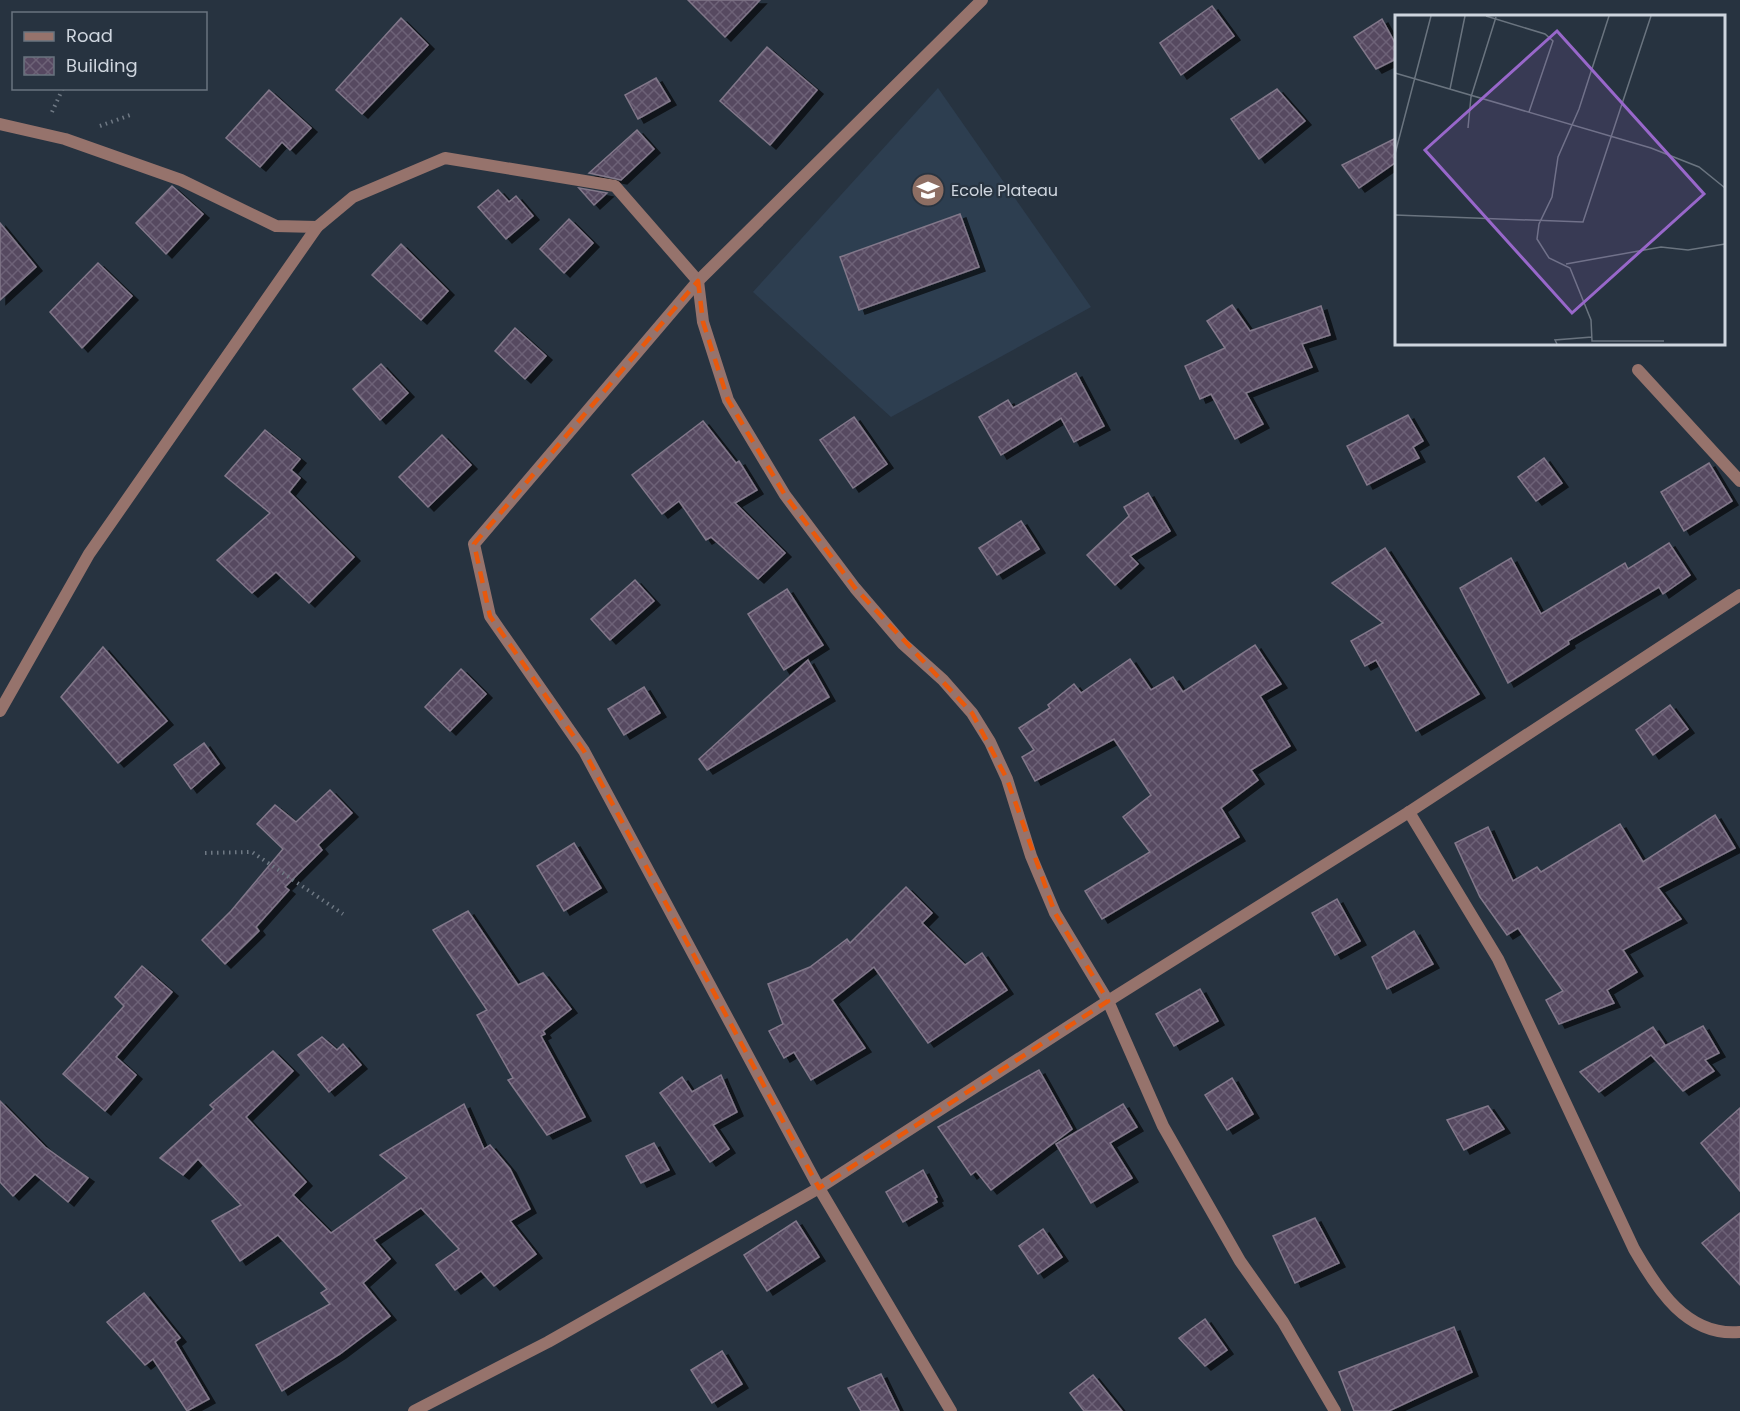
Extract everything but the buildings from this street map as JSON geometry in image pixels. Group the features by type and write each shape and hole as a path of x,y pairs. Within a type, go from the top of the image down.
{"street":[{"path":"951,1411 819,1188 584,752 490,616 474,544 698,280 982,0"},
{"path":"0,124 65,140 181,180 276,226 317,227"},
{"path":"0,711 89,554 317,227 353,197 445,158 615,186 698,280 703,322 728,400 785,495 855,588 903,644 943,680 972,713 990,742 1006,779 1031,856 1055,913 1108,1001 1163,1126 1240,1261 1283,1322 1335,1411"},
{"path":"1638,370 1740,481"},
{"path":"414,1411 548,1342 819,1188 1108,1001 1409,812 1740,595"},
{"path":"1409,812 1498,959 1634,1249 1655,1284 1680,1311 1706,1329 1740,1332"}],"path":[{"path":"205,853 252,852 344,914"}],"highlighted area":[{"path":"698,281 703,322 728,400 785,495 855,588 972,713 1007,779 1055,913 1108,1001 819,1188 584,751 490,616 474,544"}],"shaded area":[{"name":"Ecole Plateau","path":"938,88 1091,307 891,417 753,292"}],"place":[{"name":"Ecole Plateau","path":"928,190"}]}
